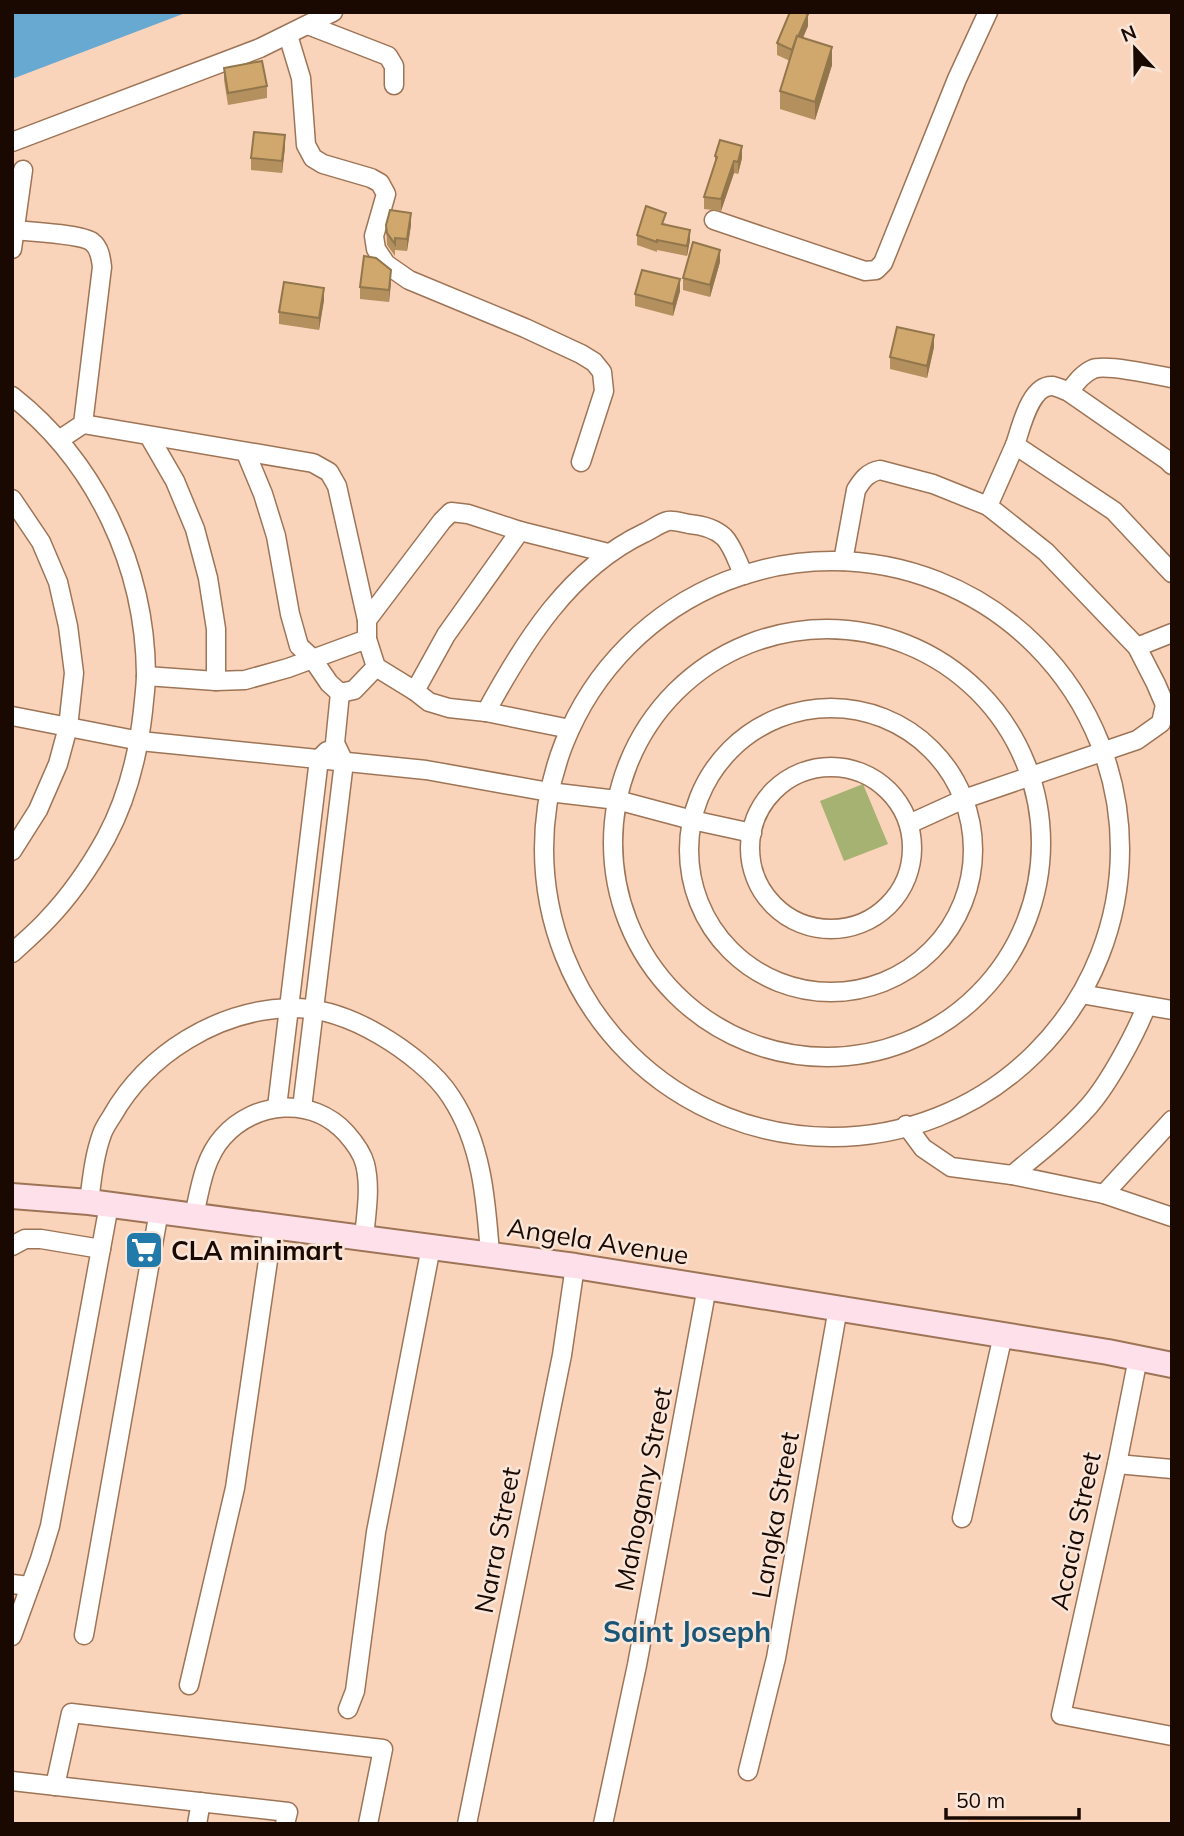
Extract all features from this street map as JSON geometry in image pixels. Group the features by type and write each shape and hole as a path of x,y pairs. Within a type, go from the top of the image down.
{"main road":[{"name":"Angela Avenue","path":"12,1196 99,1203 575,1266 1172,1365"}],"street":[{"path":"12,142 260,48 333,12"},
{"path":"714,220 865,271 876,270 883,263 957,79 988,12"},
{"path":"309,25 388,56 394,66 394,85"},
{"path":"288,35 301,78 306,145 313,158 323,164 371,178 380,183 386,194 374,236 376,249 386,264 409,280 581,354 594,362 602,372 604,391 581,463"},
{"path":"12,249 23,170"},
{"path":"15,230 78,238 92,242 100,253 102,267 83,424"},
{"path":"1069,392 1080,377 1096,368 1172,378"},
{"path":"988,506 1033,396 1041,388 1052,386 1069,392 1172,465"},
{"path":"12,396 28,408 59,440 96,493 114,527 132,575 143,625 146,676 140,741 127,790 107,837 80,880 48,920 12,953"},
{"path":"59,440 83,424 313,463 329,471 337,486 367,620 367,639 376,667 429,702 449,708 486,712 570,729"},
{"path":"149,436 175,481 195,529 208,578 216,629 216,681"},
{"path":"1015,445 1114,512 1172,573"},
{"path":"246,453 276,536 290,614 299,646 340,693"},
{"path":"843,561 856,490 872,471 880,470 933,484 988,506 1046,552 1137,647 1165,705 1161,723 1137,740 964,799 909,824"},
{"path":"12,499 41,542 58,582 68,626 74,673 68,727 58,764 37,810 12,851"},
{"path":"367,620 442,521 452,512 468,514 520,531 608,553"},
{"path":"486,712 513,663 542,620 608,553 630,540 668,521 715,530 726,540 744,575"},
{"path":"415,691 446,635 520,531"},
{"path":"843,561 910,572 946,584 981,602 1013,624 1041,650 1066,680 1087,712 1107,751 1120,828 1120,870 1113,911 1101,951 1081,994 1040,1047 1013,1072 984,1093 951,1110 881,1132 844,1136 769,1130 733,1119 667,1086 638,1063 612,1036 589,1006 571,974 557,939 548,903 544,829 549,792 570,729 594,688 624,651 659,619 700,594 744,575 788,565 843,561"},
{"path":"813,630 853,630 892,639 928,654 961,675 990,703 1013,735 1032,776 1042,832 1041,864 1035,895 1011,953 992,979 970,1002 945,1021 888,1048 825,1057 794,1054 734,1036 681,1001 660,978 637,942 618,894 613,863 617,800 628,762 647,727 672,695 702,670 736,649 774,636 813,630"},
{"path":"1137,647 1172,633"},
{"path":"146,676 216,681 245,680 367,639"},
{"path":"340,693 354,690 376,667"},
{"path":"302,1108 344,762 335,743 340,693"},
{"path":"824,708 859,710 894,722 923,741 948,767 964,799 972,824 974,851 971,877 963,903 951,927 934,948 914,965 890,979 865,988 838,992 811,991 785,985 761,974 739,959 720,940 705,918 689,867 688,840 706,781 728,752 756,729 788,714 824,708"},
{"path":"12,716 140,741 426,770 549,792 617,800 752,833"},
{"path":"277,1107 319,759 335,743"},
{"path":"831,767 851,770 871,777 888,789 901,805 913,844 911,864 905,883 894,900 880,914 842,929 822,929 785,915 770,902 758,885 752,866 752,833 761,807 774,791 791,778 810,770 831,767"},
{"path":"1081,994 1172,1010"},
{"path":"12,1636 21,1585 40,1559 50,1526 101,1249 94,1162 102,1132 119,1103 141,1075 170,1050 204,1029 225,1020 289,1007 342,1016 391,1041 426,1069 451,1095 465,1122 480,1166 490,1254"},
{"path":"1012,1175 1063,1132 1091,1104 1140,1023 1146,1007"},
{"path":"194,1216 202,1179 210,1157 221,1139 237,1123 256,1112 277,1107 302,1108 322,1115 340,1126 354,1142 364,1161 369,1182 364,1238"},
{"path":"1104,1194 1172,1120"},
{"path":"906,1125 922,1148 951,1167 1012,1175 1104,1194 1172,1217"},
{"path":"84,1635 159,1211"},
{"path":"189,1685 235,1488 273,1226"},
{"path":"12,1246 25,1239 41,1239 101,1249"},
{"path":"348,1709 355,1691 376,1532 431,1247"},
{"name":"Narra Street","path":"467,1824 562,1355 575,1266"},
{"name":"Mahogany Street","path":"603,1824 637,1665 708,1287"},
{"name":"Langka Street","path":"748,1772 776,1658 838,1308"},
{"path":"962,1518 1003,1335"},
{"name":"Acacia Street","path":"1138,1358 1061,1715 1172,1736"},
{"path":"1117,1464 1172,1469"},
{"path":"55,1786 71,1713 383,1749 368,1824"},
{"path":"12,1781 288,1812 285,1824"},
{"path":"197,1824 201,1802"}],"shaded area":[{"path":"969,1816 1079,1824 967,1824"}],"green space":[{"path":"863,784 888,844 844,861 820,801"}],"water":[{"path":"12,12 188,12 12,79"}],"building":[{"path":"790,12 808,14 792,50 777,43"},
{"path":"797,36 832,47 815,102 780,91"},
{"path":"262,61 267,86 228,93 224,68"},
{"path":"254,132 285,135 282,161 251,158"},
{"path":"720,140 742,146 738,162 734,161 721,199 704,197 717,157 715,156"},
{"path":"646,206 666,213 662,224 690,230 687,246 657,242 637,235"},
{"path":"390,210 411,213 407,239 395,238 395,244 387,233"},
{"path":"693,242 720,250 710,285 683,278"},
{"path":"364,256 376,258 391,270 389,290 360,287"},
{"path":"642,270 680,279 673,304 635,294"},
{"path":"284,282 324,288 319,318 279,312"},
{"path":"897,327 934,335 927,366 890,357"}],"place":[{"name":"CLA minimart","path":"144,1250"}],"district":[{"name":"Saint Joseph","path":"687,1631"}]}
